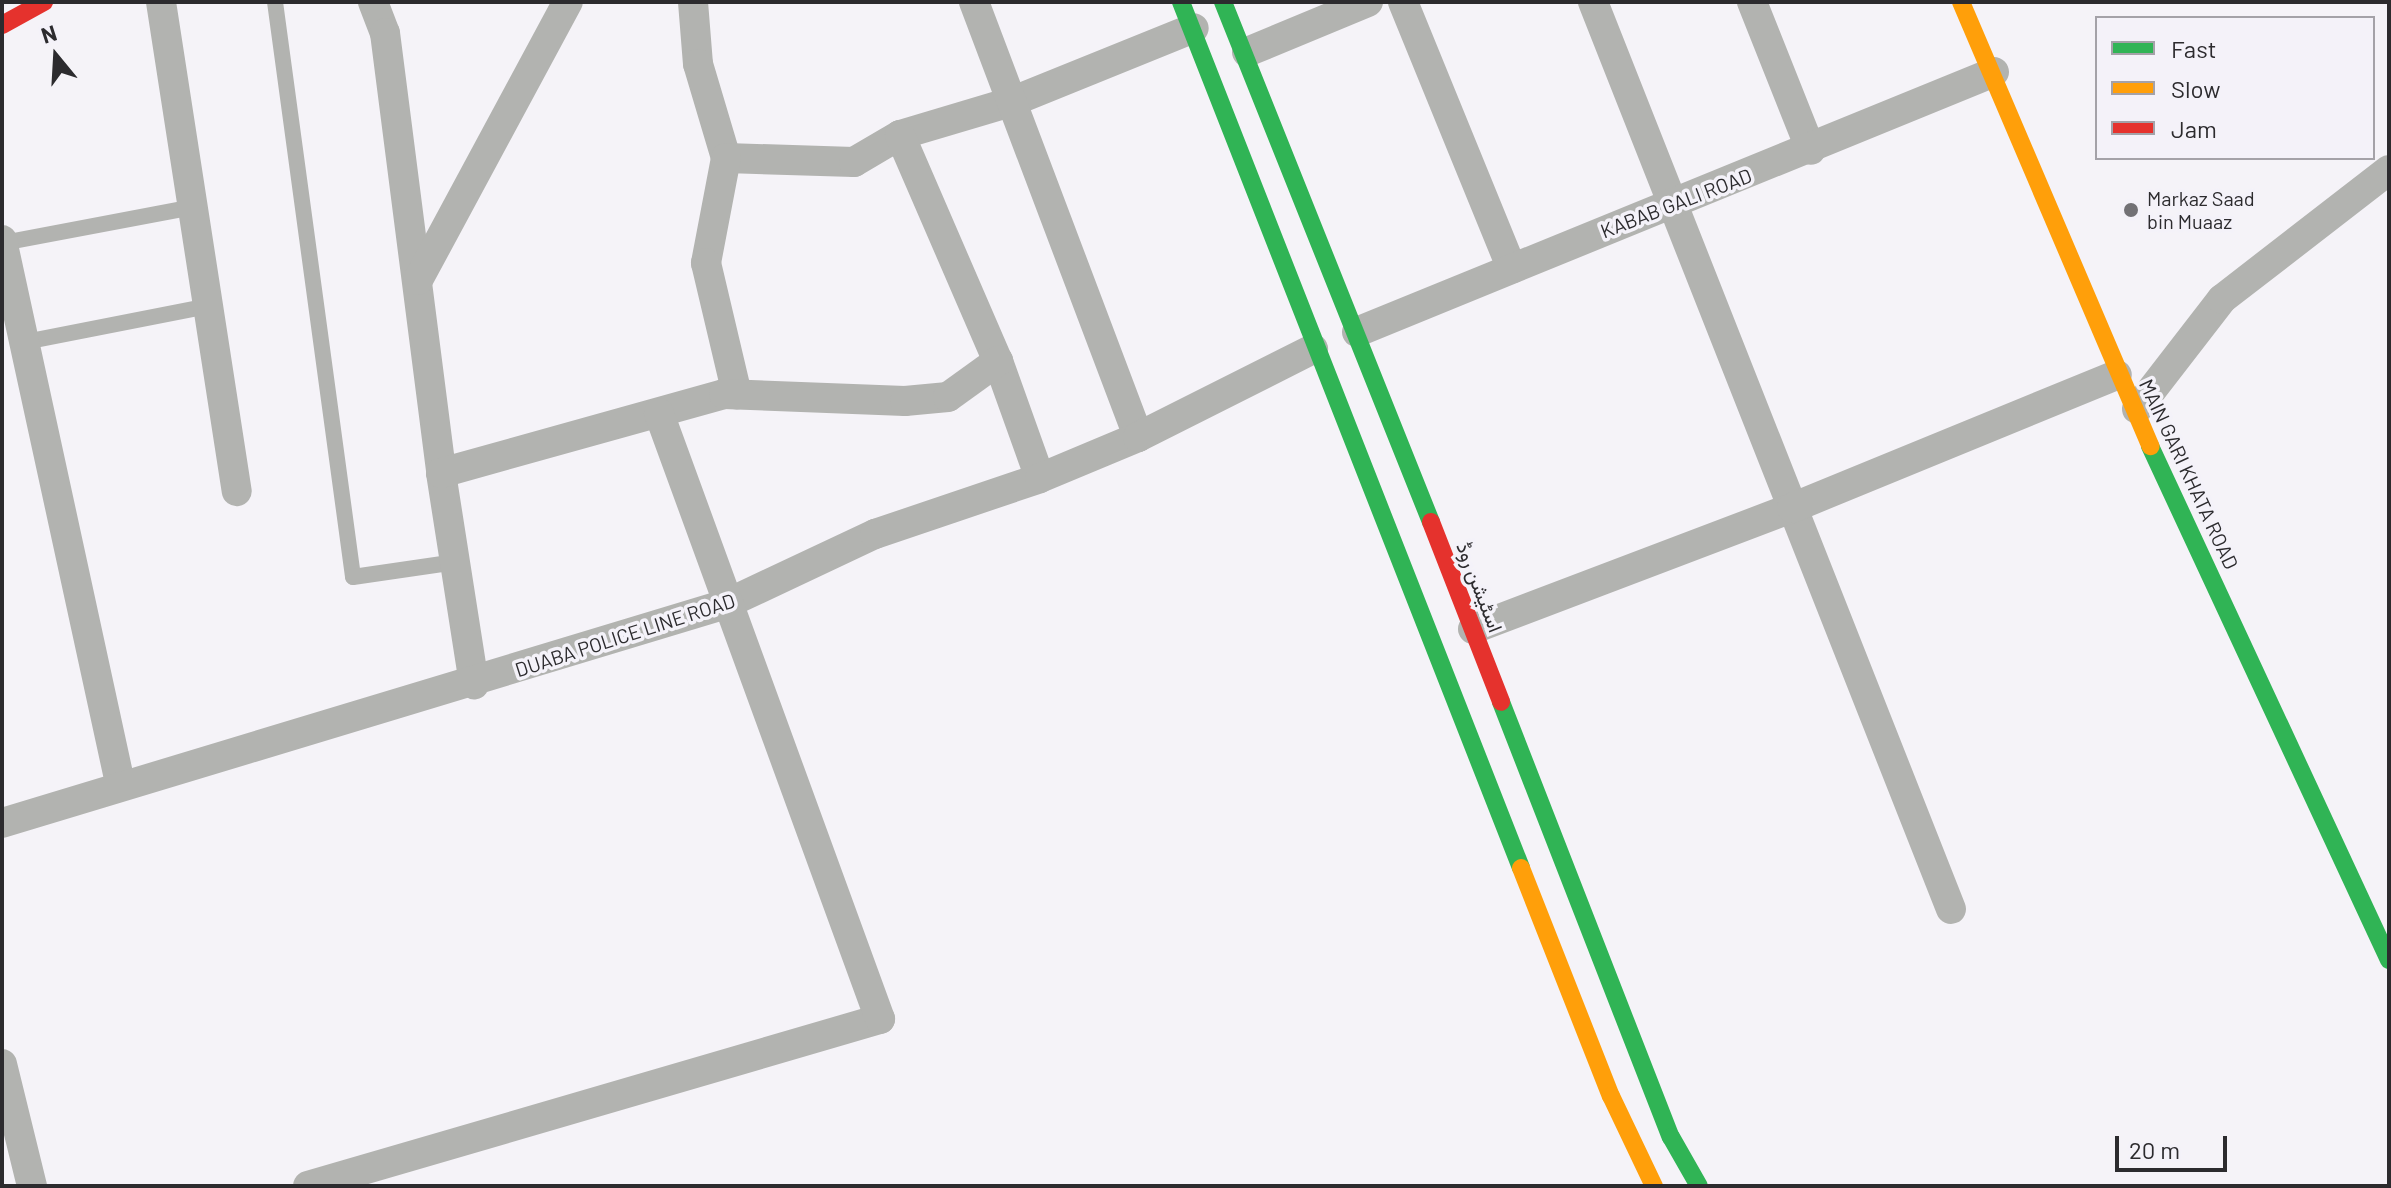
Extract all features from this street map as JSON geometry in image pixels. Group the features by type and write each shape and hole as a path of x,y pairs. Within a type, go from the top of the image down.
{"street":[{"path":"2,25 44,2"},
{"path":"161,2 237,491"},
{"path":"373,2 385,33 441,473 474,684"},
{"path":"418,280 568,2"},
{"path":"693,2 698,64 726,158 706,263 737,394"},
{"path":"974,2 1138,437"},
{"name":"اسٹیشن روڈ","path":"1223,2 1247,52 1671,1137 1699,1186"},
{"path":"1247,52 1368,2"},
{"path":"1403,2 1512,269"},
{"path":"1593,2 1670,206 1951,909"},
{"path":"1752,2 1811,150"},
{"name":"MAIN GARI KHATA ROAD","path":"1961,2 1994,72 2117,375 2137,409 2389,960"},
{"path":"726,158 854,162 900,135 1011,102 1188,15 1313,349 1643,1181"},
{"name":"KABAB GALI ROAD","path":"1357,332 1811,150 1994,72"},
{"path":"900,135 998,361 1040,478"},
{"path":"2137,409 2222,299 2389,170"},
{"path":"2,242 120,783"},
{"name":"DUABA POLICE LINE ROAD","path":"2,823 120,783 474,684 726,604 875,534 1040,478 1138,437 1313,349"},
{"path":"441,473 737,394 905,401 948,397 998,361"},
{"path":"1473,629 1792,508 2117,375"},
{"path":"308,1186 880,1019 726,604 659,413"},
{"path":"2,1064 32,1186"}],"lane":[{"path":"275,2 353,577 456,562"},
{"path":"2,242 193,207"},
{"path":"25,342 209,306"}],"traffic: fast":[{"path":"1181,2 1521,868"},
{"path":"1223,2 1431,522"},
{"path":"2150,446 2389,960"},
{"path":"1501,702 1671,1137 1699,1186"}],"traffic: slow":[{"path":"1961,2 2150,446"},
{"path":"1521,868 1611,1096 1654,1186"}],"traffic: jam":[{"path":"2,25 44,2"},
{"path":"1431,522 1501,702"}],"place":[{"name":"Markaz Saad bin Muaaz","path":"2131,210"}]}
